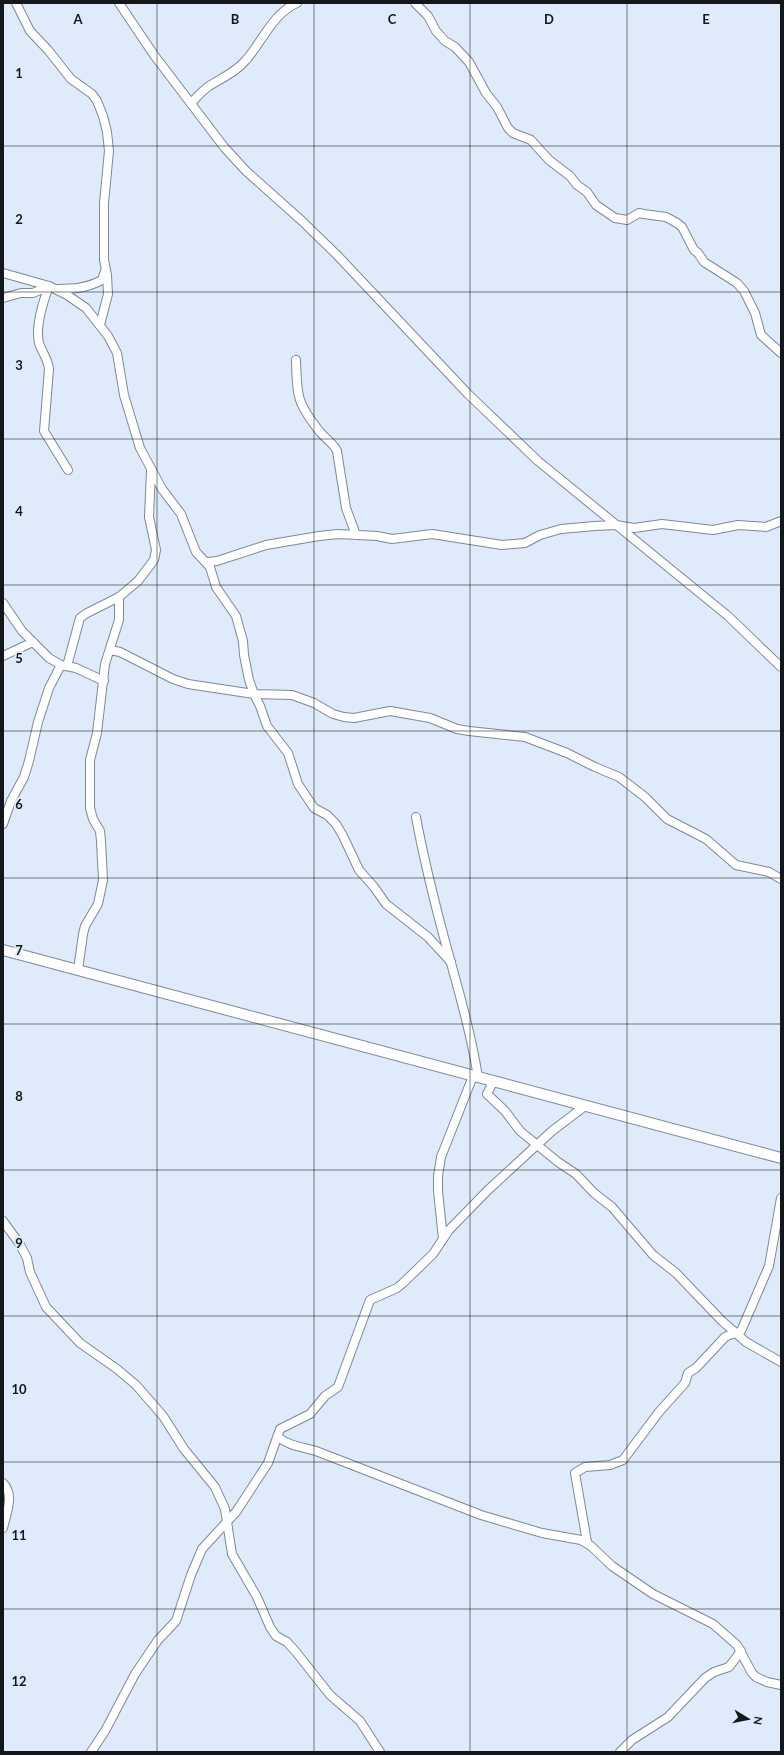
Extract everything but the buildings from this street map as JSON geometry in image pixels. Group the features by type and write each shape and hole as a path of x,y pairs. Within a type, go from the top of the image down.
{"street":[{"path":"16,3 30,31 48,50 71,79 92,94 97,101 103,116 107,132 109,151 104,204 104,260 108,294 100,325"},
{"path":"119,3 154,55 237,161 337,255 487,414 538,461 728,616 781,667"},
{"path":"191,103 208,87 234,72 246,60 280,15 289,7 297,3"},
{"path":"415,3 428,16 436,31 445,41 455,47 469,62 486,93 497,107 508,128 513,133 531,140 549,160 570,176 577,185 588,192 596,205 615,218 627,220 639,213 666,217 682,227 694,250 704,262 737,283 744,291 755,313 761,335 781,353"},
{"path":"3,298 21,293 33,293 52,288 83,288 102,280 106,268"},
{"path":"3,273 52,288 86,308 100,325 117,353 122,385 140,448 169,499 181,514 196,552 210,567 216,587 236,616 240,626 249,680 260,706 266,726 288,753 298,784 314,808 327,815 336,824 344,836 363,875 386,904 428,937 451,962"},
{"path":"52,288 43,301 38,336 39,343 48,360 49,369 44,431 68,470"},
{"path":"296,360 297,391 301,406 306,415 337,451 346,508 356,535"},
{"path":"3,824 11,801 24,777 38,722 49,688 64,666 80,618 119,597 138,581 156,555 149,517 152,473 150,466"},
{"path":"206,562 228,558 266,545 319,536 377,536 392,540 432,534 502,545 525,543 540,535 561,529 616,525 634,528 662,524 713,530 738,525 766,527 781,521"},
{"path":"78,970 82,934 98,904 103,880 100,831 93,819 90,797 90,760 97,733 105,664 119,620 119,597"},
{"path":"3,603 22,632 49,658 64,666 76,668 104,681"},
{"path":"3,656 33,642"},
{"path":"110,650 120,652 172,679 188,684 254,694 292,695 301,697 333,714 344,717 354,718 390,711 430,718 457,729 525,737 567,753 619,777 645,796 667,819 706,840 736,865 764,871 781,879"},
{"path":"416,817 436,906 466,1013 473,1046 475,1077 441,1157 438,1176 438,1191 443,1239"},
{"path":"3,950 781,1158"},
{"path":"493,1082 487,1094 506,1111 520,1131 576,1174 594,1193 612,1207 653,1255 676,1273 735,1333 746,1342 781,1362"},
{"path":"91,1752 105,1731 135,1674 158,1640 176,1621 191,1575 202,1549 227,1522 247,1497 268,1464 283,1427 310,1414 325,1396 338,1387 370,1300 397,1288 403,1283 433,1254 449,1230 487,1191 564,1121 585,1106"},
{"path":"587,1542 575,1473 585,1467 610,1465 623,1460 659,1412 685,1383 688,1373 696,1368 725,1337 741,1331 769,1266 781,1198"},
{"path":"3,1221 20,1243 30,1272 46,1307 80,1343 118,1369 136,1385 163,1416 184,1449 215,1487 225,1509 232,1554 257,1597 270,1627 276,1636 287,1642 296,1652 330,1695 360,1721 380,1752"},
{"path":"278,1437 292,1446 316,1451 481,1515 542,1533 587,1542 612,1566 633,1581 653,1594 713,1624 732,1640 756,1677 767,1682 781,1685"},
{"path":"3,1483 8,1489 9,1495 3,1528"},
{"path":"620,1752 632,1740 668,1716 705,1678 714,1672 729,1667 741,1652"}]}
